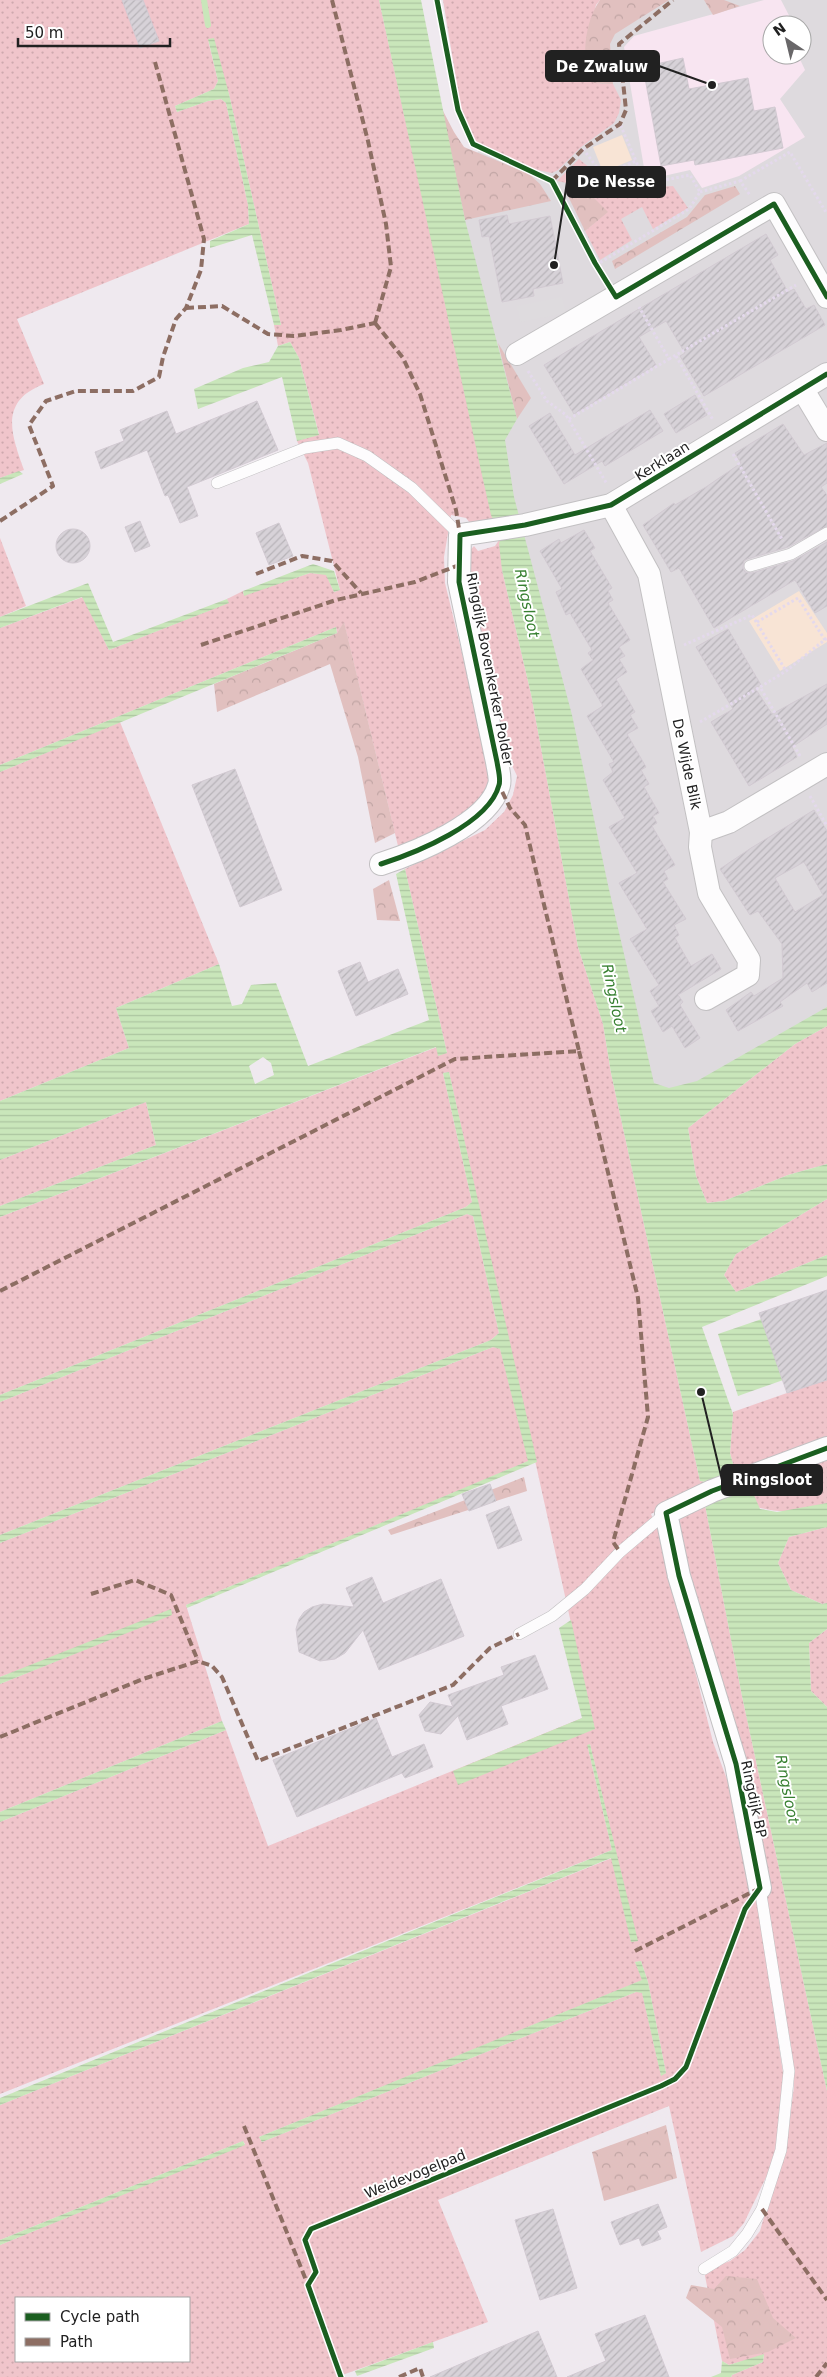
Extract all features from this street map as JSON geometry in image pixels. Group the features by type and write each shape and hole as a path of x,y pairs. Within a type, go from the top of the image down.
{"street":[{"path":"517,354 774,204 827,297"},
{"name":"Kerklaan","path":"460,535 525,525 614,503 827,374"},
{"path":"803,390 827,430"},
{"name":"De Wijde Blik","path":"614,503 649,574 701,832 700,847 710,893 748,960 748,975 706,999"},
{"name":"Ringdijk Bovenkerker Polder","path":"381,864 404,857 459,829 484,811 500,785 497,762 459,582 460,535"},
{"path":"701,832 729,822 812,772"},
{"path":"666,1513 719,1488 827,1448"},
{"name":"Ringdijk BP","path":"666,1513 680,1576 736,1764 760,1888"}],"lane":[{"path":"217,483 305,448 338,443 367,456 412,488 460,535"},
{"path":"750,566 791,554 827,533"},
{"path":"518,1634 552,1616 585,1589 620,1552 666,1513"},
{"name":"Ringdijk BP","path":"704,2269 733,2251 747,2234 762,2209 781,2150 789,2071 760,1888"}],"path":[{"path":"620,124 645,184 690,175 700,192"},
{"path":"583,149 603,175 636,161"},
{"path":"669,359 622,293 595,264 690,210 700,192 740,180 790,152 827,214"},
{"path":"740,180 761,212"},
{"path":"568,419 814,274"},
{"path":"517,354 547,401 568,419 614,503"},
{"path":"681,734 786,671 826,639 798,598 757,622"},
{"path":"665,653 752,615 786,671"},
{"path":"760,687 812,772 827,826"}],"shaded area":[{"path":"0,0 379,0 494,523 470,523 466,518 451,515 444,557 445,583 491,773 488,789 469,817 399,850 344,623 337,633 336,627 0,765 0,628 83,597 109,650 228,603 227,599 243,591 244,595 310,573 326,574 334,592 340,590 308,463 297,441 319,434 299,358 290,342 278,346 274,325 281,325 229,94 208,40 218,81 214,89 175,106 177,112 208,101 221,99 226,103 248,205 249,224 17,319 44,384 20,399 12,419 15,443 24,470 0,478"},
{"path":"443,0 600,0 596,5 587,45 587,65 595,83 613,84 621,100 619,113 614,123 581,147 558,170 552,173 533,169 475,141 461,109"},
{"path":"635,0 827,0 827,1011 656,1107 517,523 450,179"},
{"path":"764,0 781,0 789,15 762,15 762,65 803,65 805,70 780,99 805,137 739,176 702,188 690,170 646,180 624,47 634,36"},
{"path":"622,135 632,160 603,172 593,147"},
{"path":"579,159 602,178 632,167 641,188 673,186 688,208 653,229 642,207 621,219 632,240 600,260 585,231 607,212 582,186 557,181"},
{"path":"562,297 566,313 520,322 517,306"},
{"path":"501,537 502,570 531,694 578,947 603,1024 611,1073 700,1481 712,1483 698,1488 651,1514 661,1537 713,1742 740,1814 758,1904 783,2073 782,2109 773,2163 744,2223 733,2236 701,2252 669,2106 438,2200 488,2322 337,2377 0,2377 0,2245 245,2144 243,2141 0,2240 0,2105 612,1858 631,1941 637,1941 590,1744 588,1748 612,1850 0,2094 0,1822 226,1730 268,1846 587,1716 594,1727 449,1072 443,1073 472,1202 466,1207 0,1395 0,1217 437,1047 447,1053 405,869 485,830 504,812 513,795 517,776 510,761 464,575 464,557 474,546 478,551 495,546","holes":["641,1961 648,1982 666,2073 661,2075 642,1992 636,1992 262,2142 259,2137 643,1980 635,1962"]},
{"path":"0,538 26,606 0,617"},
{"path":"799,591 827,633 827,642 780,671 749,621"},
{"path":"120,722 219,964 116,1008 129,1048 0,1101 0,772"},
{"path":"827,1026 827,1164 788,1175 724,1201 707,1203 696,1176 688,1128 795,1044"},
{"path":"146,1102 156,1145 0,1206 0,1160"},
{"path":"827,1199 827,1255 736,1292 724,1275 736,1254"},
{"path":"467,1214 473,1216 499,1333 491,1340 0,1535 0,1402"},
{"path":"493,1347 500,1348 529,1461 186,1605 222,1721 0,1812 0,1684 172,1614 0,1677 0,1543"},
{"path":"827,1379 827,1440 735,1471 730,1453 733,1412"},
{"path":"827,1452 827,1503 812,1508 774,1511 724,1495"},
{"path":"705,1505 742,1696 827,2091 827,2377 731,2377 763,2362 764,2355 729,2365 722,2361 704,2271 730,2261 745,2250 760,2231 788,2133 794,2087 792,2052 755,1839 676,1524 684,1515"},
{"path":"827,1527 827,1603 822,1604 791,1590 778,1563 789,1537"},
{"path":"827,1629 827,1707 811,1691 809,1643"}],"green space":[{"path":"600,0 669,0 615,34 610,44 613,84 594,83 586,64 585,53 588,30"},
{"path":"704,0 724,0 740,6 713,15"},
{"path":"442,109 464,147 529,174 540,184 551,201 465,220"},
{"path":"582,186 608,212 585,231 568,196"},
{"path":"735,186 740,194 615,269 612,261 687,217 705,195"},
{"path":"498,343 531,398 517,419"},
{"path":"344,622 395,833 375,843 358,757 330,664 217,712 214,684 337,633"},
{"path":"389,880 400,921 377,920 373,889"},
{"path":"524,1477 527,1491 391,1535 388,1530"},
{"path":"666,2125 677,2178 604,2201 592,2152"},
{"path":"726,2276 757,2279 773,2318 796,2338 768,2352 730,2359 722,2327 686,2298 691,2285 714,2289"}],"water":[{"path":"379,0 421,0 465,220 517,419 505,440 514,497 572,715 608,885 654,1083 669,1088 697,1081 827,1007 827,1026 795,1044 688,1128 696,1176 707,1203 724,1201 788,1175 827,1164 827,1199 736,1254 724,1275 736,1292 827,1255 827,1276 702,1327 733,1414 730,1453 735,1471 724,1495 753,1493 760,1509 777,1512 827,1503 827,1527 789,1537 778,1563 791,1590 822,1604 827,1603 827,1629 809,1643 811,1691 827,1707 827,2091 742,1696 705,1505 712,1483 700,1481 611,1073 603,1024 578,947 531,694 502,570 499,544 501,537 491,515"},
{"path":"214,38 229,94 281,325 274,325 252,235 210,248 210,241 249,224 248,205 226,103 221,99 208,101 177,112 175,106 214,89 218,81 208,39"},
{"path":"290,342 299,358 319,435 297,441 282,377 198,409 194,389 243,368 269,362 278,346"},
{"path":"19,471 23,474 0,484 0,478"},
{"path":"313,564 334,571 340,590 334,592 326,575 310,573 244,596 243,591"},
{"path":"88,583 113,642 227,599 229,603 109,650 82,597 0,628 0,617"},
{"path":"336,627 337,633 0,772 0,765"},
{"path":"405,869 447,1053 438,1056 436,1047 0,1217 0,1206 156,1145 146,1102 0,1160 0,1101 129,1048 116,1008 219,964 232,1006 242,1004 251,985 276,983 308,1066 429,1020 396,874","holes":["263,1057 271,1063 274,1075 255,1084 249,1066"]},
{"path":"449,1072 537,1462 187,1608 186,1605 528,1461 500,1349 493,1347 0,1543 0,1535 491,1340 499,1333 473,1216 467,1214 0,1402 0,1395 466,1207 472,1202 443,1073"},
{"path":"765,1318 786,1379 738,1396 718,1334"},
{"path":"171,1609 172,1615 0,1684 0,1677"},
{"path":"571,1620 595,1729 458,1785 453,1771 582,1718 559,1628"},
{"path":"222,1721 226,1730 0,1822 0,1812"},
{"path":"590,1744 638,1941 631,1942 611,1858 0,2105 0,2098 612,1850 587,1745"},
{"path":"641,1961 648,1982 666,2073 661,2076 642,1993 636,1992 262,2142 259,2137 642,1980 635,1962"},
{"path":"243,2141 245,2145 0,2245 0,2240"},
{"path":"433,2342 434,2348 357,2376 355,2371"},
{"path":"764,2354 763,2362 731,2377 711,2377 721,2373 722,2361 729,2365"}],"building":[{"path":"122,0 143,0 159,41 140,48"},
{"path":"683,58 689,89 748,78 754,111 775,107 783,148 695,165 694,160 661,166 643,67"},
{"path":"507,215 509,224 550,216 563,283 533,289 534,296 502,302 489,236 482,237 479,220"},
{"path":"766,234 778,255 770,260 788,292 794,289 806,309 814,305 825,325 704,396 680,356 685,353 666,321 639,337 656,365 574,414 544,365"},
{"path":"695,395 707,415 676,433 664,414"},
{"path":"257,401 278,450 187,487 198,516 180,523 168,495 165,496 147,450 101,469 95,452 124,441 120,430 167,411 176,434"},
{"path":"650,410 663,431 605,466 602,461 564,484 529,426 550,413 575,455"},
{"path":"783,424 804,455 827,443 827,483 821,487 827,495 827,526 788,547 747,559 744,561 743,568 745,572 752,573 793,561 827,542 827,606 815,613 795,580 714,628 679,568 671,572 643,525 674,503 675,505 706,487 741,463 735,453"},
{"path":"140,521 150,546 135,552 125,527"},
{"path":"279,523 293,556 269,565 256,533"},
{"path":"73,529 85,534 90,546 85,558 73,563 61,558 56,546 61,534"},
{"path":"584,530 595,548 590,551 612,588 608,591 613,600 608,603 630,640 619,647 625,656 619,659 627,672 616,679 635,712 630,715 638,728 627,734 646,767 641,770 649,784 644,787 659,813 653,816 657,823 652,826 675,865 664,871 668,879 663,882 686,919 674,925 679,935 675,938 691,966 712,954 721,969 678,995 683,1002 680,1005 700,1038 685,1048 672,1026 663,1032 651,1011 659,1006 650,991 659,985 630,939 647,929 619,883 637,873 609,827 625,818 603,780 613,772 609,764 614,762 587,716 603,706 581,669 593,660 588,653 592,650 570,613 566,615 556,592 562,589 540,551 559,539 561,543"},
{"path":"728,629 761,685 755,688 772,714 827,684 827,724 792,747 797,757 749,786 711,722 733,709 696,647"},
{"path":"235,769 282,890 240,907 192,785"},
{"path":"814,810 827,831 827,983 812,992 807,983 780,1002 783,1006 738,1031 726,1010 751,992 754,996 783,978 782,944 758,911 750,915 720,869","holes":["804,862 823,895 795,912 775,878"]},
{"path":"360,962 368,982 398,969 408,994 356,1016 338,971"},
{"path":"827,1290 827,1380 787,1393 759,1313"},
{"path":"490,1484 496,1501 469,1511 462,1494"},
{"path":"509,1506 522,1540 498,1549 486,1515"},
{"path":"372,1577 383,1603 441,1579 464,1636 379,1670 363,1630 345,1653 335,1659 320,1661 299,1652 296,1629 299,1619 304,1612 312,1607 323,1604 354,1607 346,1588"},
{"path":"535,1655 548,1689 501,1706 508,1724 467,1740 458,1716 441,1734 425,1731 419,1715 430,1702 453,1707 448,1695 504,1675 501,1667"},
{"path":"376,1718 392,1757 424,1744 433,1767 405,1778 402,1773 297,1817 273,1760"},
{"path":"658,2204 667,2227 657,2231 661,2239 642,2246 639,2238 620,2245 611,2222"},
{"path":"553,2209 577,2288 540,2300 515,2220"},
{"path":"645,2315 669,2377 567,2377 606,2361 595,2334"},
{"path":"538,2331 557,2377 430,2377"}],"waterway":[{"path":"204,0 208,25"}],"marked path":[{"path":"332,0 368,141 386,224 391,267 375,323"},
{"path":"552,181 583,149 620,124 626,110 619,44 673,0"},
{"path":"0,521 53,486 29,425 46,401 76,391 133,391 159,377 163,357 176,319 186,308 201,270 204,239 155,62"},
{"path":"186,308 222,306 268,334 294,336 341,330 375,323"},
{"path":"375,323 403,358 420,394 456,510 460,535"},
{"path":"256,574 302,556 332,561 361,593"},
{"path":"201,645 336,600 415,582 459,565"},
{"path":"0,1291 455,1059 579,1051 525,825 510,808 499,785"},
{"path":"579,1051 638,1298 648,1417 613,1542 620,1552"},
{"path":"91,1594 135,1580 171,1595 198,1661"},
{"path":"0,1737 143,1679 198,1661 212,1666 222,1677 258,1761 453,1685 490,1648 519,1634"},
{"path":"635,1951 756,1890"},
{"path":"244,2126 308,2285"},
{"path":"762,2209 827,2300"},
{"path":"816,2377 827,2363"},
{"path":"399,2377 420,2368 423,2377"}],"cycle path":[{"path":"437,0 458,110 473,144 552,181 595,263 616,297 774,204 827,297"},
{"path":"381,864 431,844 466,824 481,812 492,799 500,783 459,582 460,535 525,525 611,505 827,374"},
{"name":"Weidevogelpad","path":"341,2377 308,2285 316,2272 305,2240 311,2229 661,2086 675,2079 686,2067 745,1909 760,1888 736,1764 679,1576 666,1513 712,1491 827,1448"}],"place":[{"name":"De Zwaluw","path":"712,85"},
{"name":"De Nesse","path":"554,265"},
{"name":"Ringsloot","path":"701,1392"}]}
